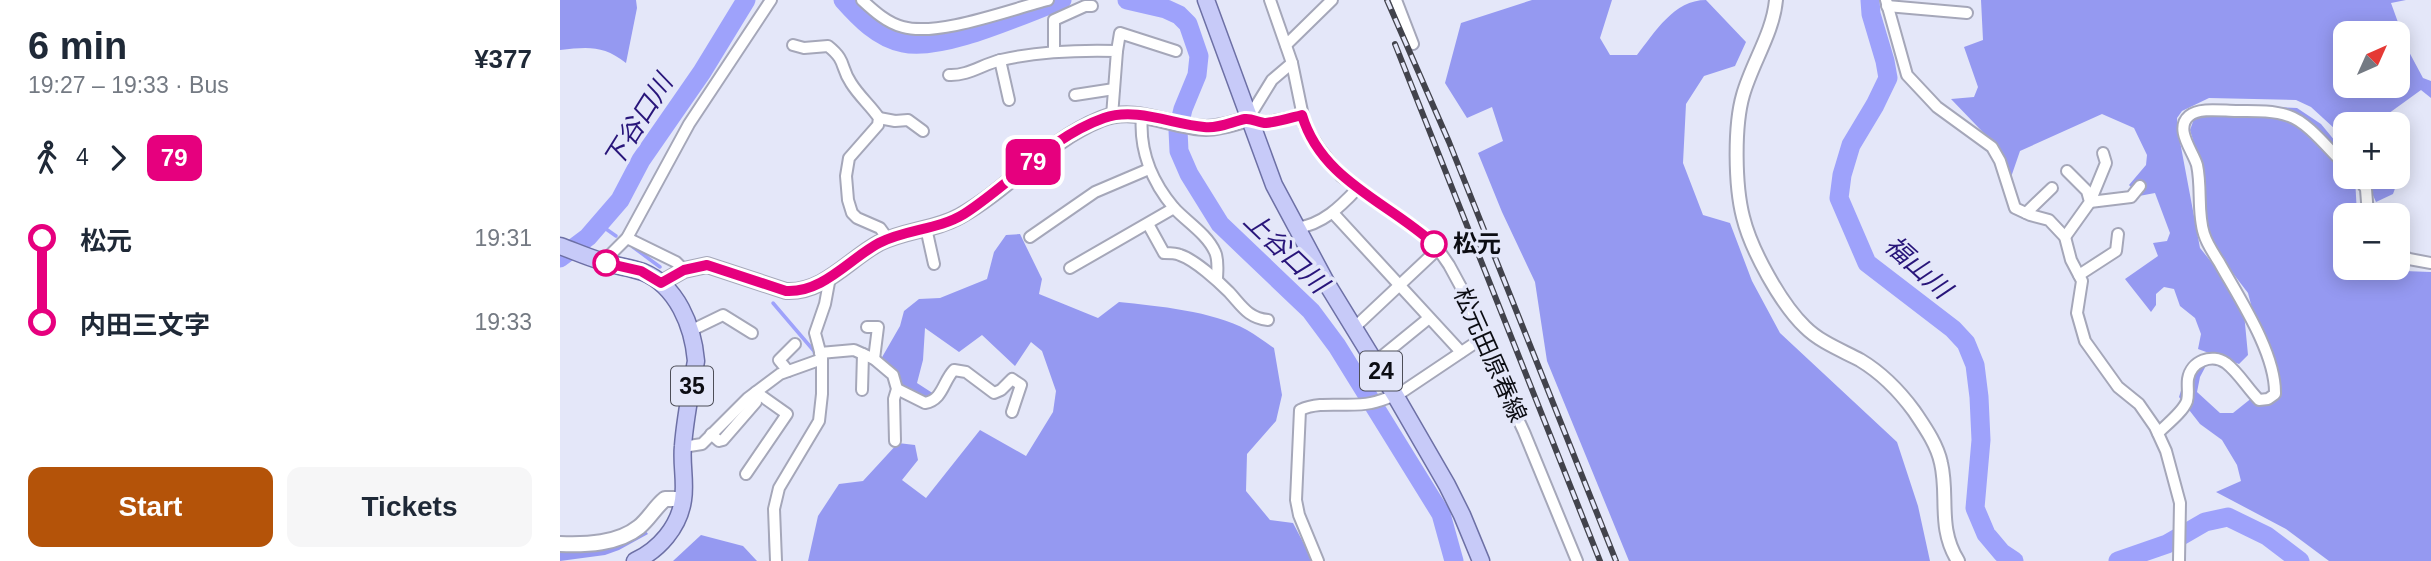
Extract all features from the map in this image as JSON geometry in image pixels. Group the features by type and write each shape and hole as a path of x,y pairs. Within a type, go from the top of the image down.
{"main road":[{"name":"24","path":"1206,0 1274,185 1327,284 1376,362 1390,397 1447,485 1481,561"},
{"path":"661,283 684,270 701,265 714,266 793,292 830,278 888,239 963,215 1068,136 1112,116 1142,116 1200,127 1224,126 1248,118"},
{"name":"35","path":"560,246 603,262 641,271 661,283 682,309 690,331 696,361 682,447 683,499 670,532 658,546 635,561"},
{"path":"560,544 597,543 626,535 648,519 666,499 683,499"}],"street":[{"path":"603,262 627,238 690,124 771,0"},
{"path":"862,0 894,24 919,29 956,26 1048,0"},
{"name":"松元田原春線","path":"1270,0 1292,63 1305,125 1326,159 1340,176 1409,223 1438,249 1468,300 1481,338 1524,432 1577,561"},
{"path":"1286,45 1332,0"},
{"path":"1396,0 1413,44"},
{"path":"1776,0 1774,16 1754,64 1738,117 1736,135 1742,215 1751,243 1782,298 1800,322 1824,341 1863,362 1880,375 1912,408 1941,464 1944,522 1958,561"},
{"path":"1967,13 1886,3 1907,75 1937,107 1992,147 2000,161 2015,208 2049,220 2065,237 2071,260 2082,281 2077,313 2085,341 2118,387 2139,404 2166,451 2180,503 2179,556"},
{"path":"1054,52 1054,20 1085,6 1092,6"},
{"path":"1112,116 1120,33 1175,51"},
{"path":"793,45 804,48 828,46 843,61 849,82 879,118 908,120 923,131"},
{"path":"949,75 959,76 1000,60 1054,52 1117,51"},
{"path":"1000,60 1009,100"},
{"path":"1292,63 1272,80 1248,118 1264,123 1302,115"},
{"path":"1075,96 1114,89"},
{"path":"2158,433 2187,401 2188,376 2195,366 2204,360 2214,357 2224,362 2240,376 2259,400 2268,399 2275,394 2275,384 2261,343 2204,234 2200,184 2196,163 2183,132 2185,121 2192,114 2203,111 2257,111 2289,116 2303,124 2333,153"},
{"path":"1142,116 1140,132 1149,169 1174,208 1193,225 1216,253 1217,280"},
{"path":"879,118 877,125 849,158 846,176 852,213 880,228 888,239"},
{"path":"2065,237 2090,202 2106,163 2103,153"},
{"path":"1030,237 1095,191 1149,169"},
{"path":"2067,171 2087,191 2090,202"},
{"path":"2090,202 2131,197 2140,186"},
{"path":"2026,213 2052,188"},
{"path":"1297,228 1307,227 1333,213 1357,189"},
{"path":"1070,268 1174,208"},
{"path":"1333,213 1461,352"},
{"path":"1147,224 1164,253 1180,254 1217,280 1256,319 1268,320"},
{"path":"926,228 934,264"},
{"path":"2079,275 2116,251 2118,234"},
{"path":"627,238 677,262 684,270"},
{"path":"1355,327 1438,249"},
{"path":"2410,259 2431,262"},
{"path":"776,561 774,509 779,488 819,421 822,394 821,356 815,333 830,278"},
{"path":"690,331 723,315 752,333"},
{"path":"1376,362 1429,318"},
{"path":"862,390 878,327 867,327"},
{"path":"1318,561 1298,515 1296,500 1300,410 1311,406 1370,404 1390,397 1481,338"},
{"path":"788,372 779,360 795,344"},
{"path":"682,447 702,444 780,374 821,356 854,350 869,356 893,375 897,389 894,399 895,441"},
{"path":"897,389 930,403 939,397 947,378 954,370 966,372 994,393 1012,379 1021,384 1012,412"},
{"path":"746,474 787,414 756,397"}],"shaded area":[{"path":"560,0 636,0 637,8 626,63 602,50 560,50"},
{"path":"1532,0 1612,0 1600,38 1610,55 1637,55 1666,19 1684,5 1695,1 1706,0 1746,42 1735,66 1704,76 1686,104 1683,163 1703,215 1730,223 1752,281 1780,333 1897,442 1918,506 1930,561 1629,561 1547,361 1535,282 1478,153 1503,141 1492,107 1467,118 1445,83 1461,23"},
{"path":"1981,0 2406,0 2391,3 2398,21 2333,21 2333,98 2410,98 2391,112 2333,112 2333,127 2311,107 2296,100 2209,98 2182,111 2177,118 2200,248 2234,290 2244,313 2248,355 2239,364 2198,349 2201,334 2195,318 2180,306 2174,289 2164,287 2156,294 2156,305 2151,312 2125,279 2158,256 2153,243 2167,241 2170,233 2155,193 2139,196 2129,185 2146,165 2147,155 2134,128 2102,114 2020,151 2009,183 2002,152 1951,99 1974,97 1978,87 1964,47 1983,40"},
{"path":"2410,54 2423,78 2431,81 2431,98 2421,90 2410,98"},
{"path":"2226,104 2297,108 2321,124 2333,138 2333,189 2356,189 2356,203 2333,203 2333,280 2410,280 2410,271 2431,272 2431,561 2329,561 2286,529 2216,492 2241,481 2237,465 2222,440 2200,424 2179,397 2189,365 2210,358 2200,377 2197,392 2220,413 2233,413 2253,397 2274,391 2248,293 2219,255 2209,232 2205,214 2205,181 2190,130 2196,113"},
{"path":"2370,189 2395,189 2393,194 2376,202"},
{"path":"1020,234 1042,279 1039,294 1098,318 1119,302 1202,314 1250,332 1274,348 1282,395 1276,421 1247,454 1246,491 1270,520 1293,523 1313,561 808,561 818,516 839,484 863,481 898,443 915,445 918,460 902,480 926,498 980,430 1026,456 1053,412 1056,391 1042,351 1031,342 1015,366 982,335 959,352 925,328 923,360 917,383 934,394 927,399 902,388 897,373 881,359 900,326 904,311 919,299 940,298 987,279 994,252 1006,235"},
{"path":"645,530 648,534 619,550 605,555 560,561 560,549"},
{"path":"701,535 743,546 757,561 673,561"}],"waterway":[{"name":"下谷口川","path":"560,258 588,237 620,200 641,160 702,72 746,0"},
{"name":"上谷口川","path":"843,0 862,20 885,37 903,43 920,44 961,37 1062,0"},
{"name":"上谷口川","path":"1127,0 1166,9 1179,15 1188,24 1199,56 1197,75 1183,109 1178,130 1179,151 1189,174 1220,224 1311,311 1337,346 1441,514 1454,561"},
{"name":"福山川","path":"1870,0 1871,14 1888,78 1851,145 1842,175 1839,198 1867,263 1953,329 1966,343 1975,365 1979,397 1981,440 1975,508 1986,534 2002,553 2014,561"},
{"path":"599,224 616,236"},
{"path":"633,247 660,267"},
{"path":"773,303 814,351 815,356"},
{"name":"福山川","path":"2118,561 2167,544 2205,522 2228,517 2267,536 2300,561"},
{"path":"770,535 771,559"}],"railway":[{"path":"1387,0 1449,142 1616,561"},
{"path":"1395,44 1600,561"}],"bus line":[{"name":"79","path":"606,263 641,271 661,283 693,267 714,266 786,291 799,291 830,278 879,243 963,215 1068,136 1099,120 1122,115 1207,128 1248,118 1264,123 1302,115 1319,148 1340,176 1417,229 1434,244"}],"place":[{"name":"松元","path":"1434,244"}]}
